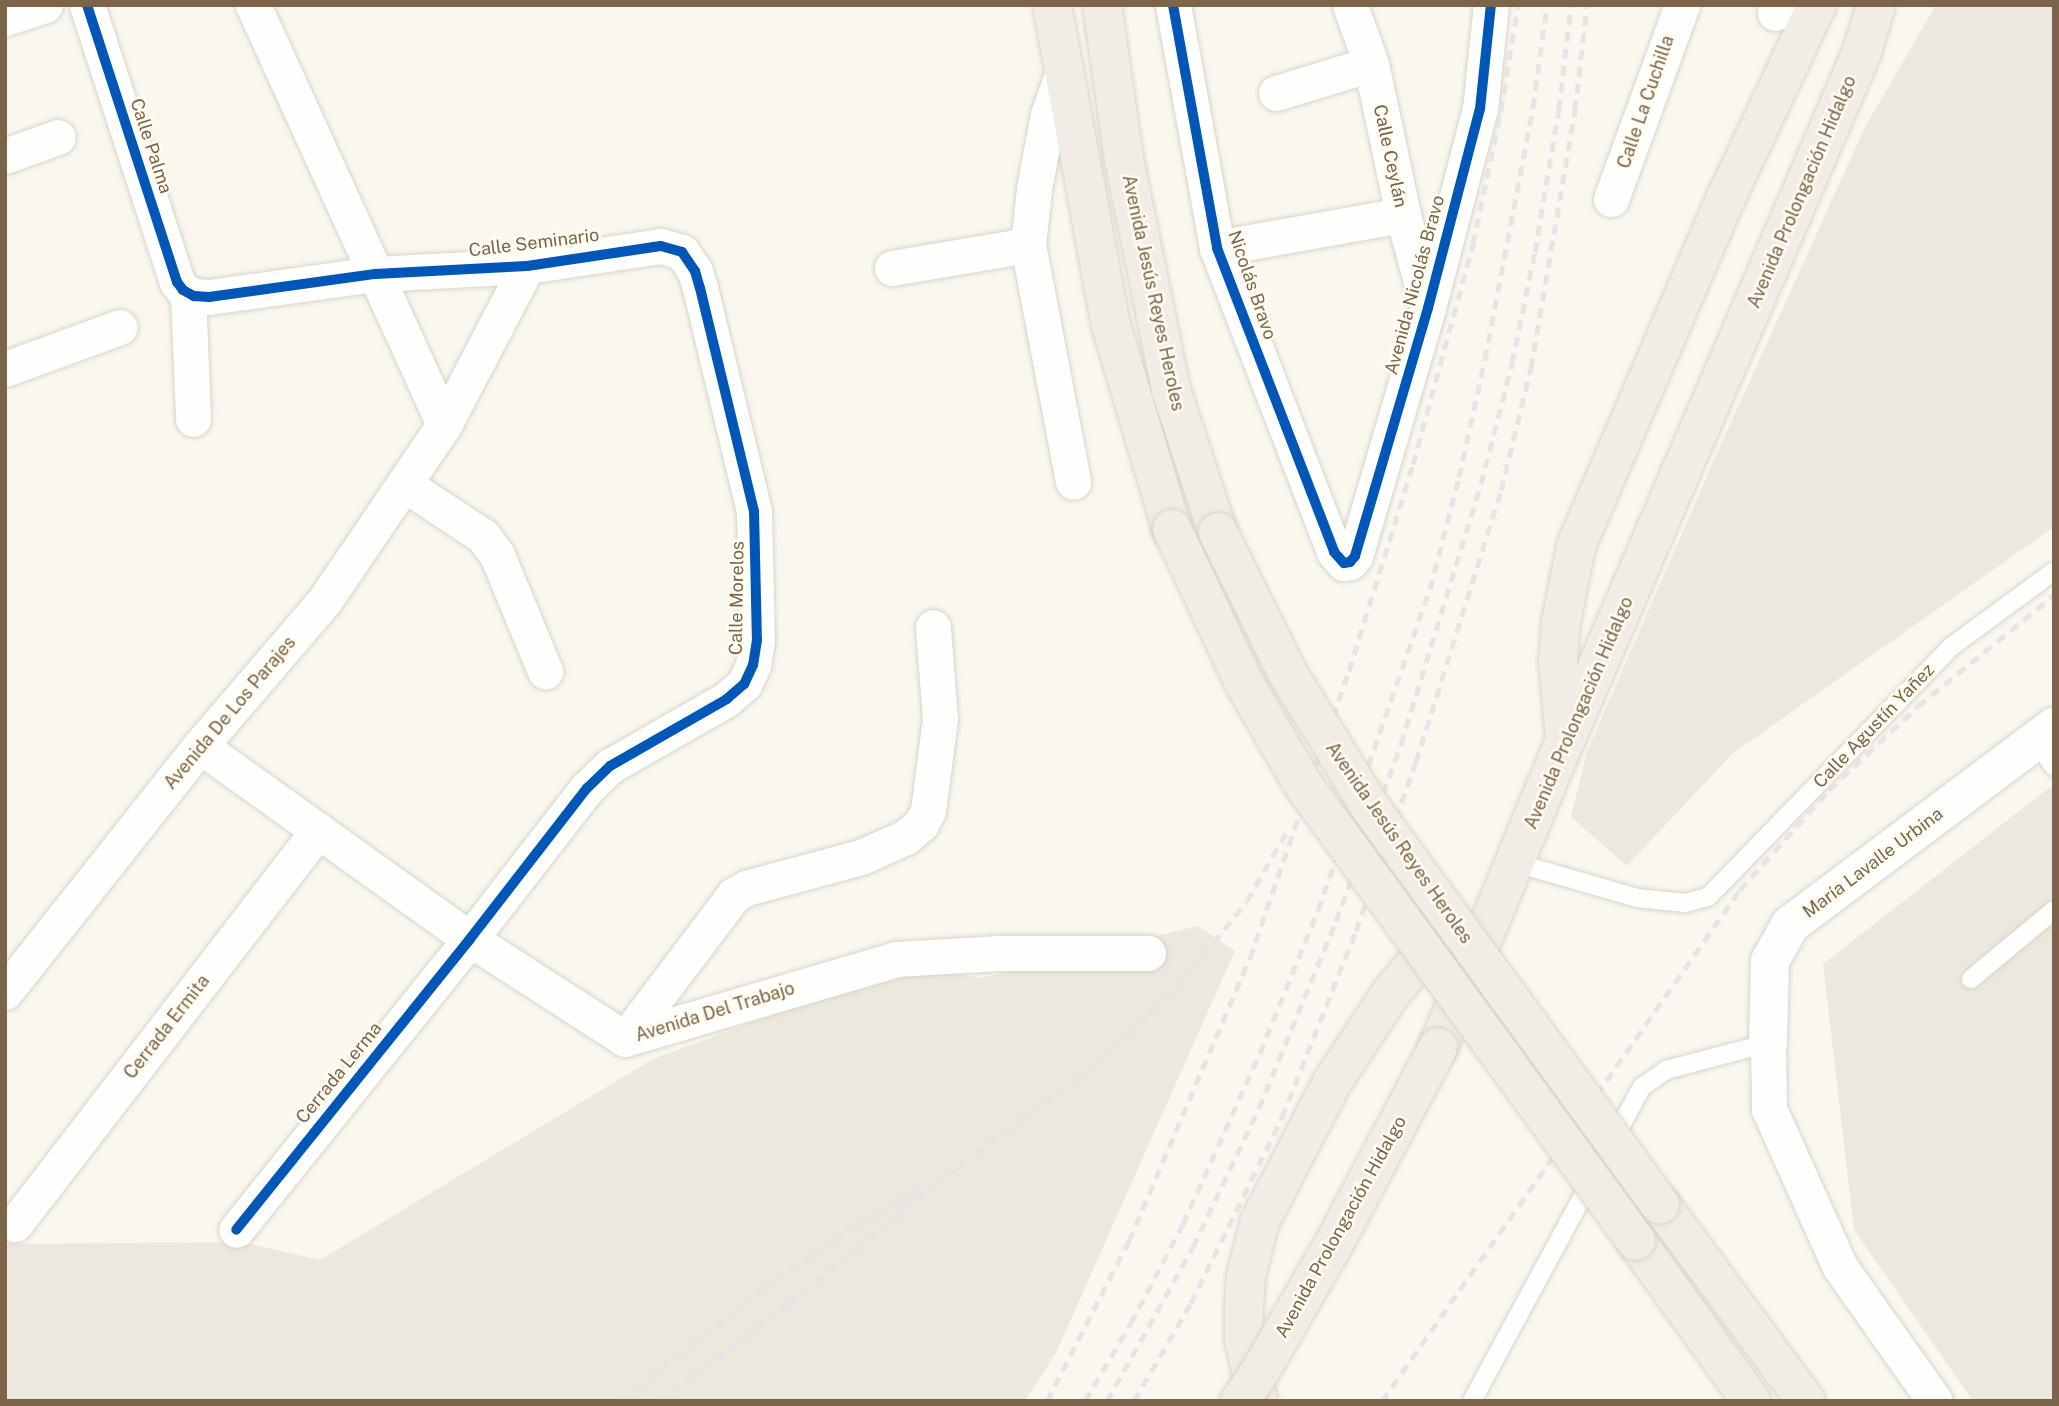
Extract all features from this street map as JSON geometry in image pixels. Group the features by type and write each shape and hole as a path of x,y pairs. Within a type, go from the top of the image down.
{"highway":[{"path":"1052,5 1111,325 1172,529 1233,663 1304,786 1751,1401"},
{"name":"Avenida Jesús Reyes Heroles","path":"1102,5 1124,159 1171,390 1218,532 1287,672 1370,807 1806,1401"},
{"path":"1565,741 1558,662 1563,609 1576,546 1727,195 1817,5"},
{"name":"Avenida Prolongación Hidalgo","path":"1240,1401 1261,1370 1336,1240 1438,1046 1565,741 1862,52 1876,5"},
{"path":"1258,1401 1244,1339 1244,1305 1252,1248 1272,1195 1333,1081 1391,993 1447,927 1516,863"}],"street":[{"path":"5,19 45,5"},
{"name":"Calle Palma","path":"87,5 177,282 188,293"},
{"path":"253,5 444,425"},
{"name":"Nicolás Bravo","path":"1173,5 1217,248 1334,552 1344,563"},
{"name":"Calle Ceylán","path":"1350,5 1371,64 1403,215 1428,308"},
{"name":"Avenida Nicolás Bravo","path":"1344,563 1350,562 1355,556 1428,308 1480,109 1491,5"},
{"name":"Calle La Cuchilla","path":"1611,200 1682,5"},
{"path":"1276,93 1371,64"},
{"path":"1064,69 1048,114 1034,189 1028,244 1073,482"},
{"path":"5,156 58,137"},
{"path":"1217,248 1403,215"},
{"path":"892,268 1028,244"},
{"name":"Calle Seminario","path":"188,293 209,297 375,274 527,266 661,246 682,252 690,264"},
{"name":"Calle Morelos","path":"470,939 587,788 610,766 727,699 744,684 753,665 757,591 754,511 700,288 690,264"},
{"path":"444,425 527,266"},
{"path":"188,293 193,419"},
{"path":"5,369 120,327"},
{"name":"Avenida De Los Parajes","path":"5,992 200,746 325,600 444,425"},
{"path":"404,484 483,536 497,555 545,671"},
{"path":"625,1039 721,908 734,895 746,888 861,857 906,837 921,824 928,811 940,719 933,626"},
{"name":"María Lavalle Urbina","path":"1768,1042 1770,961 1790,925 2048,745"},
{"name":"Avenida Del Trabajo","path":"200,746 470,939 625,1039 895,959 999,953 1148,953"},
{"name":"Cerrada Ermita","path":"15,1224 318,830"},
{"name":"Cerrada Lerma","path":"236,1230 470,939"},
{"path":"1768,1042 1769,1109 1840,1267 1935,1401"}],"lane":[{"name":"Calle Agustín Yañez","path":"1516,863 1637,898 1685,903 1708,897 1951,647 2054,571"},
{"path":"1971,979 2054,910"},
{"path":"1472,1401 1642,1087 1667,1070 1768,1042"}],"shaded area":[{"path":"1936,5 2054,5 2054,527 1732,754 1627,866 1571,817 1587,752 1713,462 1865,127"},
{"path":"2054,784 2054,1401 1973,1401 1854,1230 1823,964"},
{"path":"1198,926 1235,951 1056,1353 1025,1401 5,1401 5,1244 242,1242 320,1260 653,1059 864,981 912,968 982,978"}],"railway":[{"path":"1047,1401 1129,1241 1250,958 1349,671 1413,464 1473,244 1501,110 1518,5"},
{"path":"1085,1401 1131,1323 1183,1224 1260,1053 1318,910 1430,589 1459,477 1485,359 1533,107 1547,5"},
{"path":"1107,1401 1193,1247 1259,1108 1336,921 1401,744 1481,484 1512,363 1535,252 1559,109 1571,5"},
{"path":"1134,1401 1191,1303 1282,1117 1356,931 1416,762 1501,490 1531,368 1575,110 1587,5"},
{"path":"1382,1401 1740,890 1829,790 1918,706 2054,595"},
{"path":"660,1401 788,1304 961,1164 1088,1071 1165,998 1203,956 1247,901 1286,833"},
{"path":"621,1401 763,1289 853,1227 919,1189"}],"cycle path":[{"path":"87,5 177,282 183,290 194,296 209,297 375,274 527,266 661,246 682,252 695,271 700,288 754,511 757,640 753,665 744,684 727,699 610,766 587,788 470,939 236,1230"},
{"path":"1173,5 1217,248 1334,552 1344,563 1350,562 1355,556 1428,308 1480,109 1491,5"}]}
